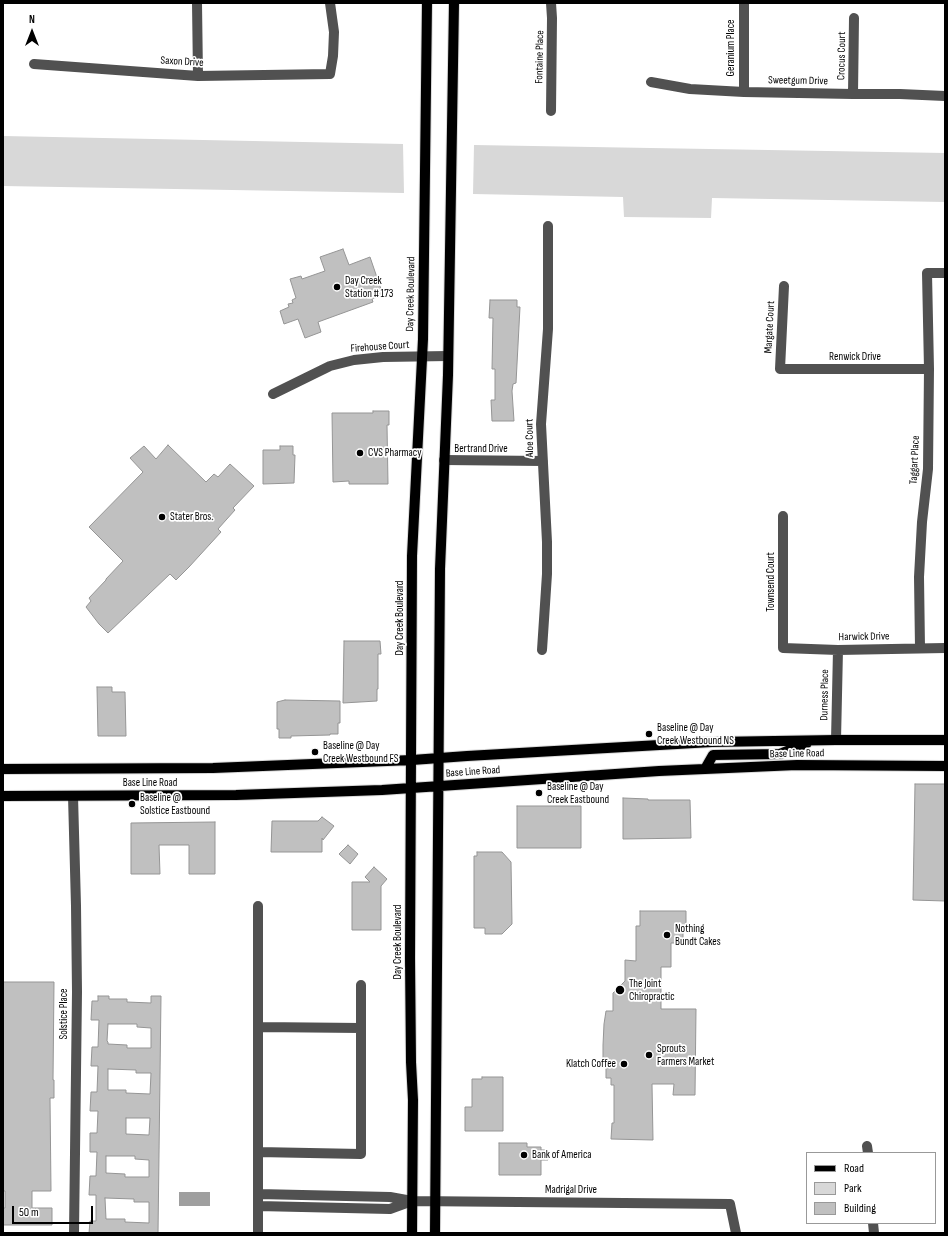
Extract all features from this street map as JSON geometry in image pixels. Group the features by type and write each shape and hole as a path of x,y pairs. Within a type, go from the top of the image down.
{"main road":[{"name":"Day Creek Boulevard","path":"412,1233 413,1100 410,958 412,556 422,356 427,3"},
{"path":"436,1233 440,786 440,569 448,356 454,3"},
{"name":"Base Line Road","path":"3,770 213,768 412,760 712,742 945,740"},
{"path":"705,769 713,755 780,754 812,741"},
{"name":"Base Line Road","path":"3,796 236,795 411,789 705,769 797,765 945,766"}],"street":[{"path":"197,3 198,76"},
{"name":"Saxon Drive","path":"34,64 198,76 330,74 333,56 334,32 330,3"},
{"name":"Fontaine Place","path":"551,3 551,111"},
{"name":"Geranium Place","path":"744,3 744,92"},
{"name":"Crocus Court","path":"853,94 854,18"},
{"name":"Sweetgum Drive","path":"651,82 690,89 744,92 945,96"},
{"name":"Aloe Court","path":"542,650 547,574 547,542 541,418 549,305 548,226"},
{"name":"Taggart Place","path":"920,648 919,577 922,522 928,469 929,369 927,273 945,273"},
{"name":"Margate Court","path":"780,369 784,286"},
{"name":"Firehouse Court","path":"273,394 339,363 366,358 448,356"},
{"name":"Renwick Drive","path":"780,369 929,369"},
{"name":"Bertrand Drive","path":"444,460 543,461"},
{"name":"Townsend Court","path":"783,516 783,648"},
{"name":"Harwick Drive","path":"783,648 838,650 945,648"},
{"name":"Durness Place","path":"836,740 838,650"},
{"name":"Solstice Place","path":"73,796 77,992 74,1233"},
{"path":"258,906 258,1233"},
{"path":"258,1152 361,1154 361,985"},
{"path":"258,1027 361,1028"},
{"path":"258,1194 390,1197 412,1201"},
{"path":"258,1206 390,1209 412,1201"},
{"name":"Madrigal Drive","path":"412,1201 730,1204 736,1233"}],"green space":[{"path":"3,136 403,144 404,193 3,186"},
{"path":"474,145 945,153 945,202 712,198 711,218 624,217 623,197 473,194"}],"shaded area":[{"path":"179,1192 210,1192 210,1206 179,1206"}],"building":[{"name":"Day Creek Station # 173","path":"343,249 349,265 370,257 383,295 372,299 373,302 318,322 321,332 305,338 298,319 284,324 280,311 289,307 288,304 293,303 292,300 296,298 290,279 301,276 302,279 325,271 320,257"},
{"path":"490,300 517,300 517,307 520,307 516,383 513,384 512,391 514,421 492,421 491,400 495,400 495,369 492,369 493,318 489,318"},
{"name":"CVS Pharmacy","path":"373,411 389,411 389,425 387,425 388,484 349,484 349,481 333,482 332,413 373,413"},
{"name":"Stater Bros.","path":"168,445 206,482 214,474 218,477 230,464 254,486 233,508 235,510 218,529 221,532 189,567 176,580 170,574 108,633 86,607 91,601 89,598 123,561 89,527 143,472 130,458 144,446 156,459"},
{"path":"280,446 293,446 293,455 295,455 294,483 263,484 263,450 280,450"},
{"path":"344,641 380,641 381,654 378,654 377,701 343,703"},
{"path":"97,687 112,687 112,692 125,692 126,736 98,736"},
{"path":"285,700 340,701 340,723 338,723 338,734 279,738 279,729 277,729 277,702"},
{"path":"915,784 945,784 945,901 913,900"},
{"path":"623,798 648,800 690,800 691,838 623,839"},
{"path":"517,806 581,806 581,848 517,848"},
{"path":"322,817 334,826 323,840 322,838 322,852 271,852 272,821 318,821"},
{"path":"215,822 215,874 189,874 189,845 159,845 160,874 131,874 131,823"},
{"path":"348,845 358,854 350,864 339,854"},
{"path":"477,852 502,852 511,862 512,924 502,934 485,934 485,928 474,928 474,856 477,856"},
{"path":"374,867 387,879 381,886 381,930 352,930 352,882 370,882 365,877"},
{"path":"640,911 686,911 686,929 683,929 683,943 671,943 671,967 661,967 661,1009 696,1009 695,1095 673,1095 674,1084 652,1084 653,1140 611,1139 612,1123 614,1123 614,1085 611,1085 611,1078 606,1078 606,1066 603,1066 604,1024 606,1011 613,1011 613,993 625,981 625,960 636,961 636,926 640,926"},
{"path":"3,982 54,982 54,1098 50,1098 51,1191 32,1191 32,1208 52,1208 52,1225 3,1225 5,1191 3,1191"},
{"path":"98,996 109,996 109,999 127,999 127,1002 151,1003 151,996 161,996 158,1233 89,1233 90,1221 96,1221 96,1195 89,1195 90,1176 96,1176 97,1152 90,1152 90,1133 97,1133 98,1111 90,1111 91,1092 97,1092 98,1066 91,1066 92,1047 98,1047 99,1020 91,1020 92,1001 98,1001","holes":["108,1024 137,1024 137,1027 151,1028 151,1048 127,1048 127,1045 108,1044","108,1069 136,1070 136,1073 151,1073 150,1094 126,1093 126,1090 108,1090","126,1118 150,1118 149,1135 126,1134","106,1156 135,1156 135,1159 149,1160 149,1177 125,1177 125,1174 106,1173","105,1198 134,1199 134,1202 149,1202 149,1223 125,1222 125,1219 106,1219"]},
{"path":"482,1077 503,1077 503,1131 465,1131 465,1107 472,1107 472,1079 482,1079"},
{"name":"Bank of America","path":"499,1143 527,1143 527,1147 541,1147 541,1150 548,1150 548,1160 541,1160 541,1175 499,1175"}],"place":[{"name":"Day Creek Station # 173","path":"337,287"},
{"name":"CVS Pharmacy","path":"360,453"},
{"name":"Stater Bros.","path":"162,517"},
{"name":"Baseline @ Day Creek Westbound NS","path":"649,734"},
{"name":"Baseline @ Day Creek Westbound FS","path":"315,752"},
{"name":"Baseline @ Day Creek Eastbound","path":"539,793"},
{"name":"Baseline @ Solstice Eastbound","path":"132,804"},
{"name":"Nothing Bundt Cakes","path":"667,935"},
{"name":"The Joint Chiropractic","path":"620,990"},
{"name":"Sprouts Farmers Market","path":"649,1055"},
{"name":"Klatch Coffee","path":"624,1064"},
{"name":"Bank of America","path":"524,1155"}]}
